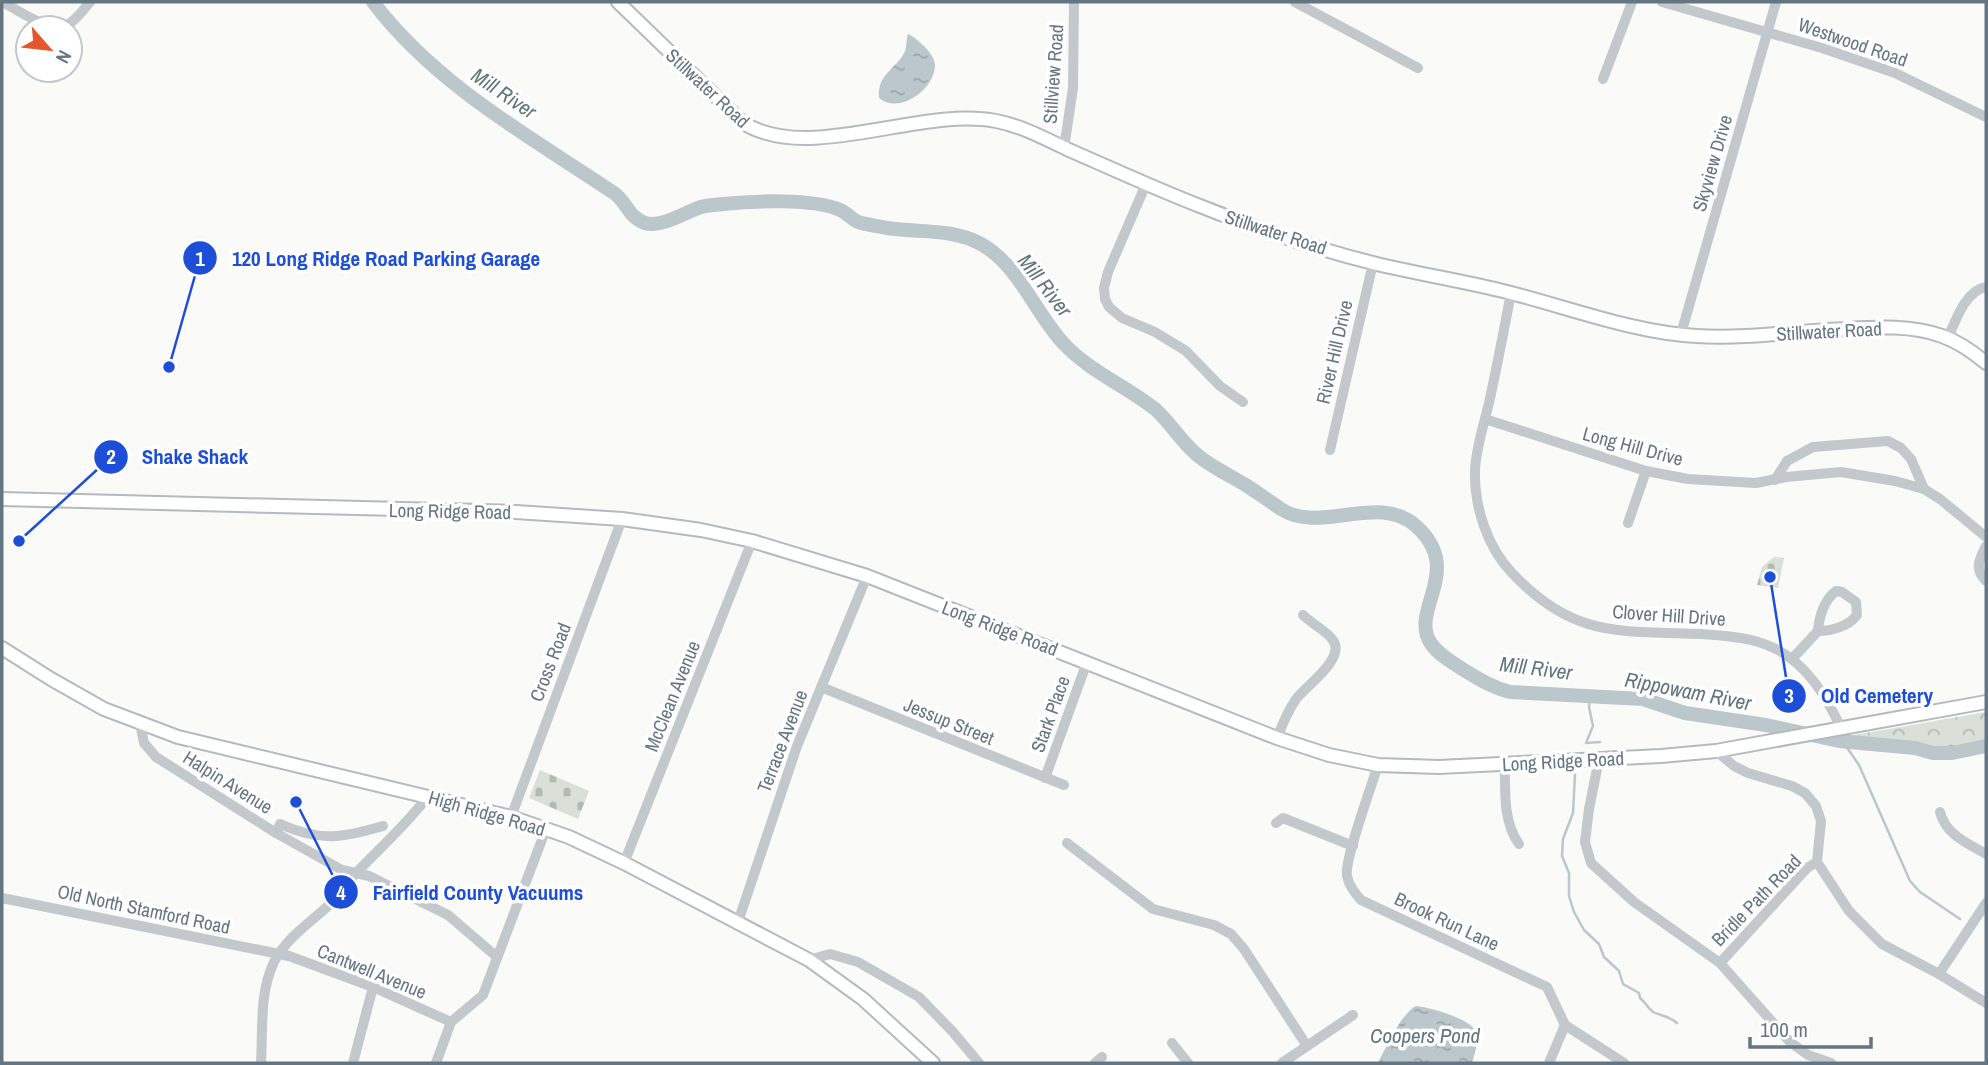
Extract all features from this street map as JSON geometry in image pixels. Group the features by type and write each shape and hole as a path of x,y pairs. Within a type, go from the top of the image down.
{"main road":[{"name":"Stillwater Road","path":"621,3 723,106 755,131 774,137 808,138 972,118 1010,125 1146,184 1253,225 1373,263 1681,334 1722,336 1876,327 1911,328 1948,338 1986,363"},
{"name":"Long Ridge Road","path":"2,499 516,512 622,519 701,530 752,541 867,576 1277,738 1329,755 1378,765 1439,767 1716,751 1986,702"},
{"name":"High Ridge Road","path":"2,648 83,698 140,724 223,749 511,817 569,837 809,960 863,999 933,1063"}],"street":[{"path":"2,2 53,27 67,25 90,2"},
{"name":"Stillview Road","path":"1065,148 1073,88 1074,2"},
{"path":"1603,79 1632,2"},
{"name":"Westwood Road","path":"1662,2 1769,32 1895,74 1986,117"},
{"name":"Skyview Drive","path":"1681,334 1776,2"},
{"path":"1299,3 1418,68"},
{"path":"1146,184 1108,272 1104,288 1105,299 1122,317 1155,332 1186,351 1220,386 1243,402"},
{"name":"River Hill Drive","path":"1330,450 1373,263"},
{"path":"1948,338 1967,300 1976,290 1986,287"},
{"name":"Clover Hill Drive","path":"1511,293 1475,469 1478,507 1490,540 1506,567 1544,604 1565,616 1608,630 1728,636 1755,640 1792,659 1818,685 1841,728"},
{"name":"Long Hill Drive","path":"1485,419 1646,471 1688,479 1756,483 1841,472 1895,481 1924,489 1986,537"},
{"name":"Long Hill Drive","path":"1775,480 1787,461 1813,447 1888,441 1901,448 1911,459 1924,489"},
{"path":"1628,523 1646,471"},
{"name":"Cross Road","path":"511,817 622,519"},
{"name":"McClean Avenue","path":"624,863 752,541"},
{"path":"1986,546 1979,559 1978,568 1979,574 1986,581"},
{"name":"Terrace Avenue","path":"738,922 797,746 867,576"},
{"path":"1792,659 1818,631 1830,595 1836,591 1842,592 1856,602 1857,615 1853,621 1829,631 1818,631"},
{"path":"1277,738 1296,699 1334,658 1336,648 1333,639 1303,615"},
{"name":"Stark Place","path":"1045,778 1087,662"},
{"name":"Jessup Street","path":"821,687 1064,785"},
{"name":"Halpin Avenue","path":"140,724 144,743 156,757 276,833 342,870 369,876 448,915 497,957"},
{"path":"1716,751 1734,766 1748,773 1792,786 1805,793 1816,806 1821,821 1817,862 1849,911 1882,944 1986,1003"},
{"path":"1599,759 1585,842 1591,863 1633,902 1720,963 1790,1042 1808,1055 1831,1063"},
{"path":"1505,764 1505,798 1510,828 1518,844"},
{"name":"Brook Run Lane","path":"1378,765 1346,874 1352,889 1361,900 1547,987 1565,1026"},
{"path":"261,1063 264,999 271,971 279,954 298,931 334,901 355,874 402,828 428,796"},
{"path":"1940,811 1943,825 1956,837 1986,854"},
{"path":"1276,823 1283,818 1353,846"},
{"path":"276,833 279,824 317,837 344,836 383,826"},
{"path":"436,1063 451,1022 483,995 547,830"},
{"path":"1067,843 1153,909 1214,925 1231,934 1244,949 1307,1046"},
{"name":"Bridle Path Road","path":"1720,963 1807,868 1817,862"},
{"name":"Old North Stamford Road","path":"2,898 279,954"},
{"path":"1939,974 1986,903"},
{"name":"Cantwell Avenue","path":"279,954 373,988 451,1022"},
{"path":"809,960 830,954 858,962 919,997 953,1031 979,1063"},
{"path":"353,1063 373,988"},
{"path":"1282,1063 1353,1015"},
{"path":"1549,1063 1565,1026 1624,1063"},
{"path":"1172,1044 1188,1063"}],"green space":[{"path":"1774,557 1784,558 1778,588 1757,585 1762,567"},
{"path":"1986,712 1986,750 1961,755 1857,750 1843,737"},
{"path":"540,770 589,791 578,819 529,798"}],"water":[{"path":"908,34 930,52 935,62 933,75 929,84 914,97 896,104 887,102 879,98 881,83 902,57"},
{"name":"Coopers Pond","path":"1416,1006 1447,1014 1464,1021 1474,1029 1477,1037 1472,1063 1378,1063 1399,1023"}],"waterway":[{"name":"Mill River","path":"373,2 398,32 455,84 614,193 635,217 645,223 659,223 709,205 783,201 829,206 865,224 959,235 981,244 995,253 1017,277 1054,333 1075,355 1155,409 1206,462 1281,509 1297,516 1314,518 1384,513 1401,517 1416,526 1430,542 1436,558 1437,573 1426,616 1430,642 1450,661 1492,686 1510,692 1643,699 1685,713 1766,725 1839,741 1915,748 1933,753 1952,753 1986,746"},
{"path":"1590,696 1593,726 1586,743 1600,742"},
{"path":"1839,741 1859,765 1910,881 1920,892 1960,919"},
{"path":"1575,774 1573,813 1563,839 1562,856 1569,873 1569,896 1574,912 1584,930 1599,944 1604,957 1619,971 1623,984 1639,993 1640,998 1653,1012 1677,1023"}],"place":[{"name":"120 Long Ridge Road Parking Garage","path":"169,367"},
{"name":"Shake Shack","path":"19,541"},
{"name":"Old Cemetery","path":"1770,577"},
{"name":"Fairfield County Vacuums","path":"296,802"}],"water label":[{"name":"Rippowam River","path":"1688,691"}]}
